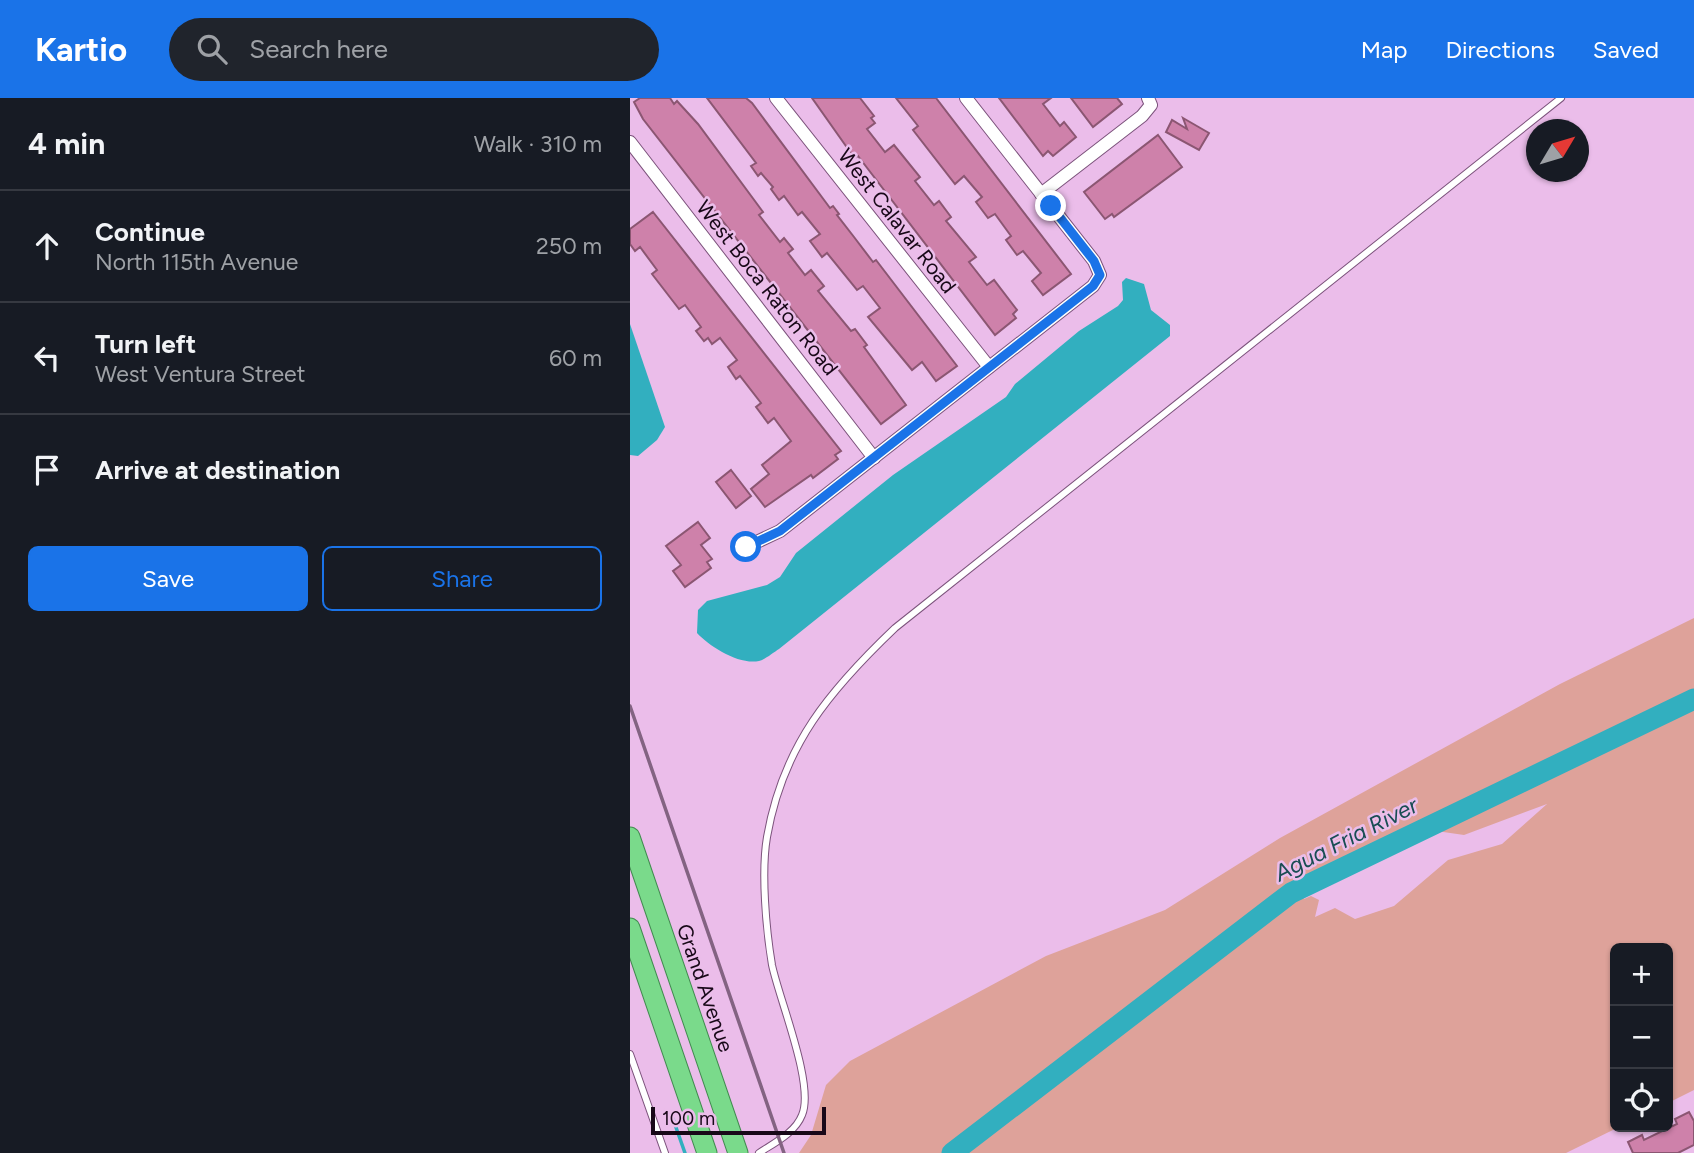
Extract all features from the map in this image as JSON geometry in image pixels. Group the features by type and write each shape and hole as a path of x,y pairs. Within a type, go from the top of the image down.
{"highway":[{"name":"Grand Avenue","path":"630,837 738,1153"},
{"path":"630,928 707,1153"}],"street":[{"name":"West Calavar Road","path":"776,98 989,368"},
{"path":"746,547 780,531 1093,286 1100,275 1094,261 966,98"},
{"path":"1041,194 1142,116 1149,101"},
{"name":"West Boca Raton Road","path":"630,142 874,458"}],"lane":[{"path":"759,1153 796,1125 805,1104 801,1071 772,963 765,883 766,840 790,760 829,694 895,628 1561,98"},
{"path":"630,1054 665,1153"}],"shaded area":[{"path":"1126,278 1144,284 1151,310 1170,325 1170,336 767,657 751,662 734,658 709,644 697,633 698,610 707,601 767,585 780,577 796,553 893,475 1006,397 1015,384 1079,331 1118,306 1123,300 1122,282"},
{"path":"630,324 665,427 657,440 638,456 630,455"},
{"path":"1694,618 1694,1090 1673,1100 1673,943 1610,943 1610,1131 1566,1153 799,1153 811,1135 826,1085 850,1061 1046,956 1165,910 1280,838 1560,684","holes":["1547,804 1502,844 1448,860 1394,906 1355,919 1335,908 1315,917 1319,900 1311,896 1304,899 1296,885 1409,827 1464,835"]}],"building":[{"path":"640,98 670,98 674,104 677,101 698,124 763,212 759,215 780,242 784,238 793,249 788,253 805,275 811,270 824,286 818,291 851,331 855,329 867,345 864,347 906,405 881,424 643,119 634,102"},
{"path":"707,98 746,98 752,103 830,208 833,206 873,262 876,260 957,366 936,381 922,362 912,370 868,317 880,308 863,286 857,290 827,253 822,257 810,241 820,234 802,212 798,215 784,196 779,200 771,189 773,187 761,173 758,176 751,166 756,163"},
{"path":"812,98 860,98 874,116 871,118 875,123 867,129 885,152 894,145 920,177 915,181 934,205 939,201 951,217 946,221 976,257 969,262 987,285 994,280 1017,310 1013,314 1016,318 995,335 858,156 855,158 848,149"},
{"path":"896,98 936,98 1071,274 1043,295 1032,281 1041,273 1023,251 1017,255 1006,240 1011,236 995,214 988,218 976,202 982,197 964,176 955,184 913,130 918,126"},
{"path":"999,98 1051,98 1043,104 1060,126 1064,122 1076,137 1053,156 1048,151 1043,156"},
{"path":"1071,98 1117,98 1122,104 1093,127"},
{"path":"1183,118 1209,133 1199,150 1166,132 1172,120 1187,129"},
{"path":"1158,135 1182,167 1114,217 1112,214 1105,219 1084,192"},
{"path":"653,212 841,451 835,455 838,459 813,478 811,475 765,507 751,489 769,474 762,465 791,441 774,418 768,423 756,407 761,403 740,376 736,379 728,367 737,360 720,338 712,344 708,338 704,341 696,331 701,327 685,305 679,309 652,274 657,270 640,247 635,251 630,244 630,229"},
{"path":"731,470 751,496 736,508 716,482"},
{"path":"698,522 710,538 701,545 712,559 707,562 711,568 685,587 673,571 681,565 666,546"},
{"path":"1689,1112 1694,1121 1694,1145 1678,1153 1633,1153 1628,1142 1642,1135 1644,1140 1660,1132 1673,1132 1673,1126 1677,1124 1675,1119"}],"waterway":[{"name":"Agua Fria River","path":"952,1153 1291,893 1694,699"},
{"path":"672,1116 685,1153"}],"railway":[{"path":"630,706 784,1153"}],"route":[{"path":"746,547 780,531 1093,286 1100,275 1094,261 1051,206"}]}
